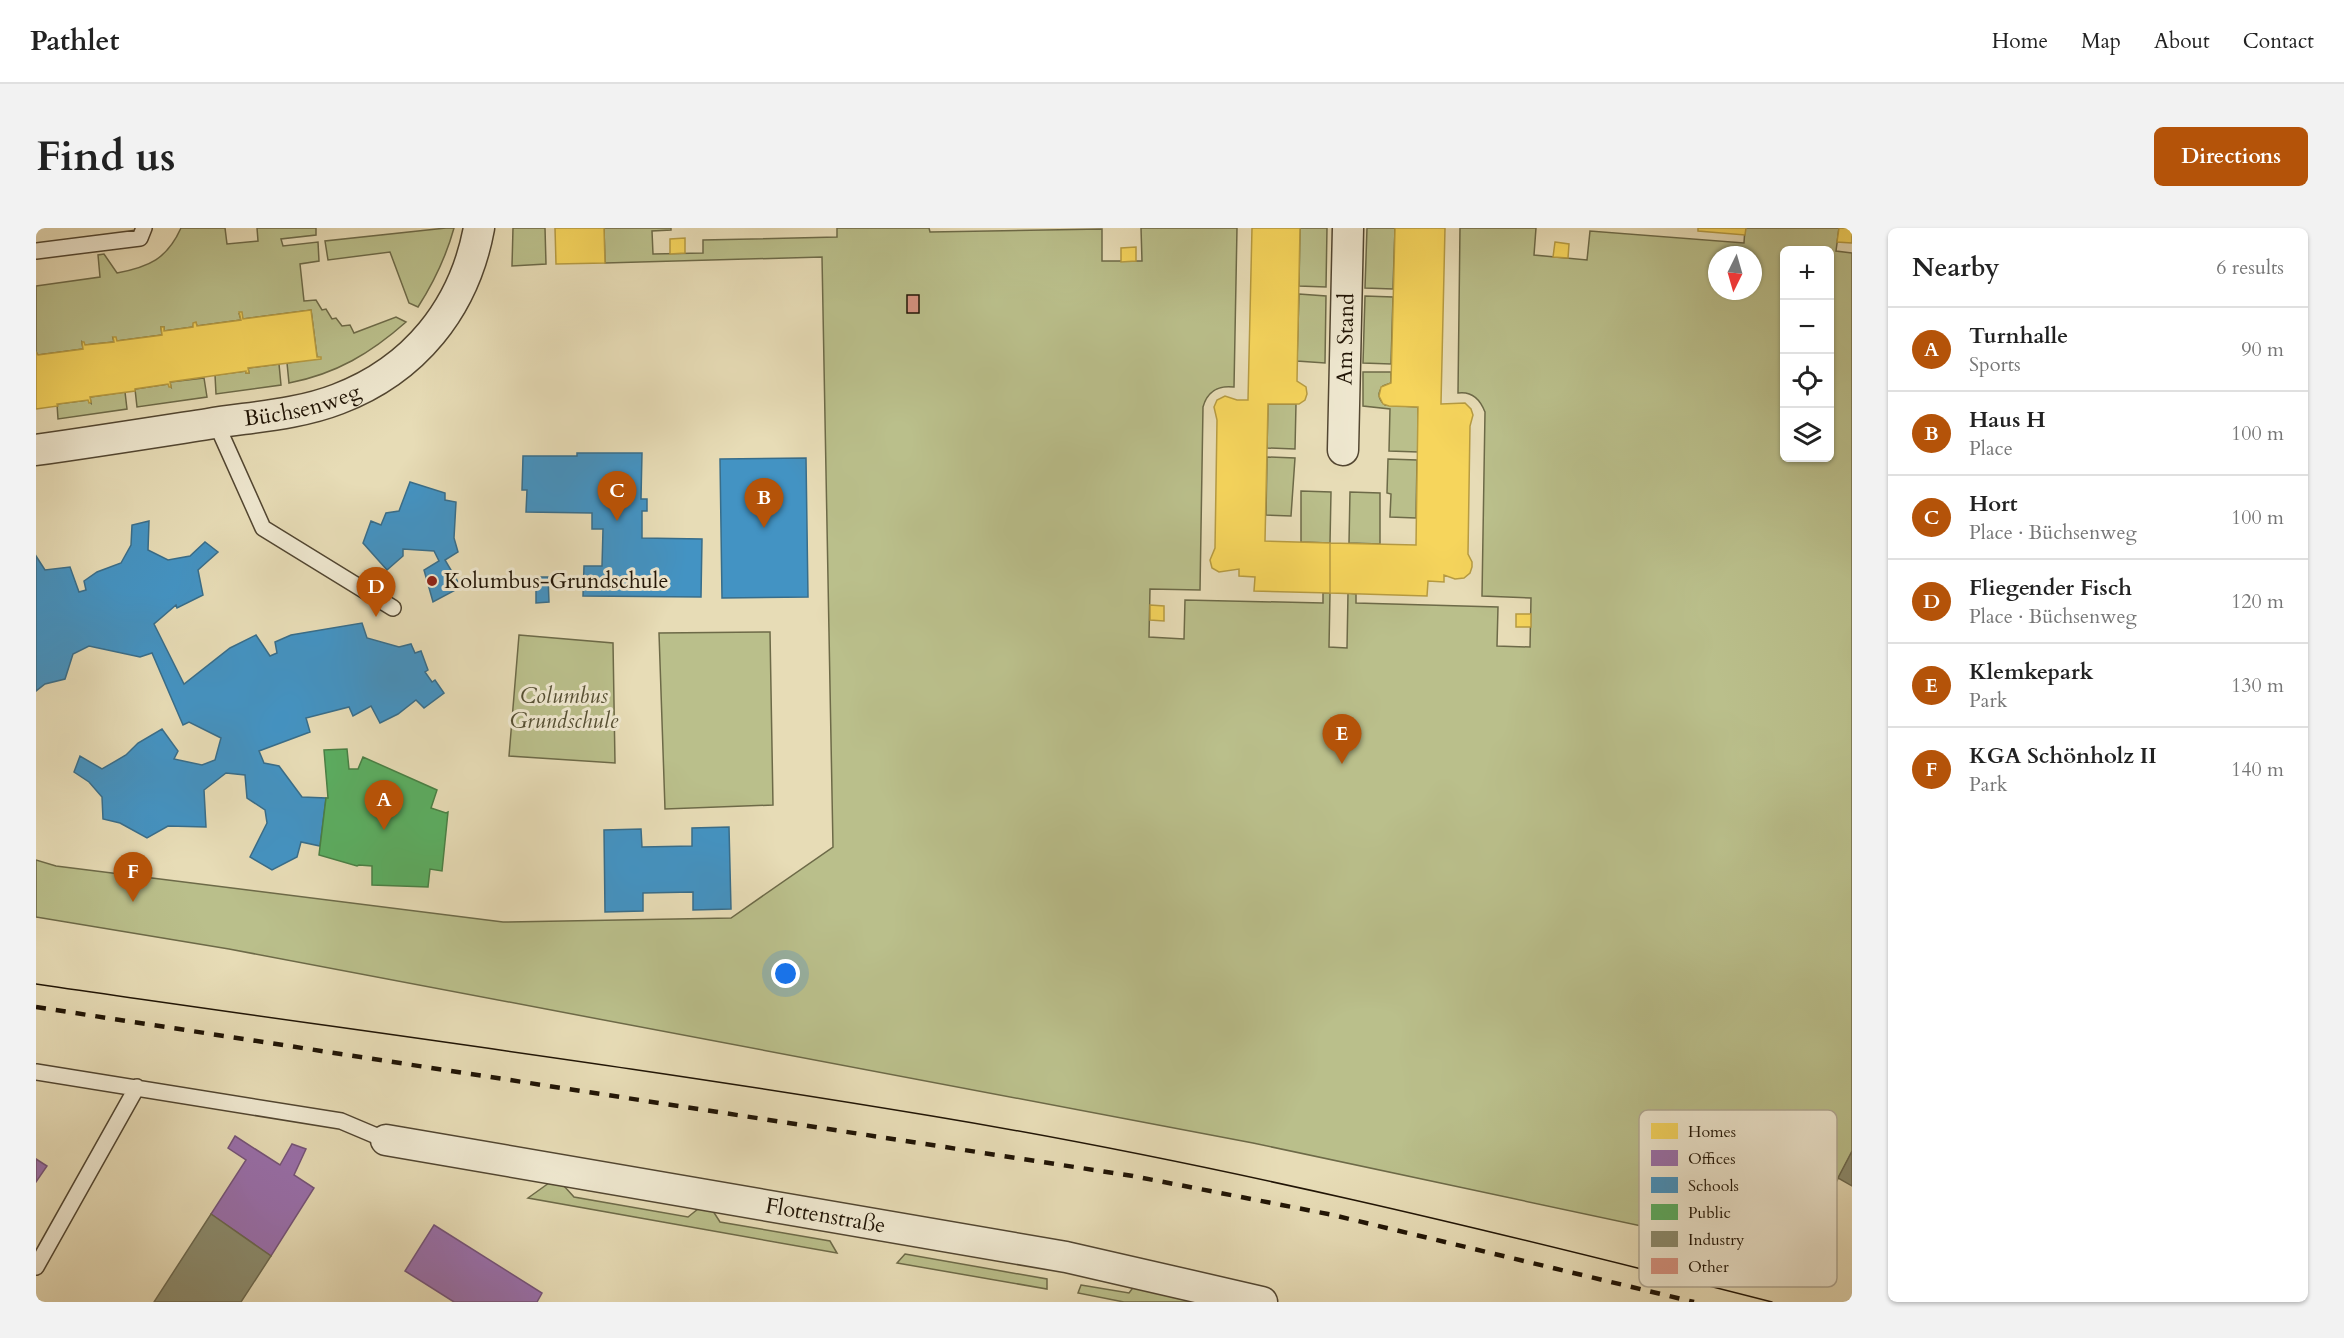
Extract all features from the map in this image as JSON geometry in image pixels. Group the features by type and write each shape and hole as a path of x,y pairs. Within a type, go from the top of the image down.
{"street":[{"name":"Büchsenweg","path":"36,450 291,411 337,399 382,377 412,356 433,333 453,302 470,267 479,228"},
{"name":"Am Stand","path":"1343,450 1348,228"},
{"name":"Flottenstraße","path":"386,1140 1066,1257 1262,1302"}],"lane":[{"path":"36,251 140,238 144,228"},
{"path":"216,423 263,528 393,608"},
{"path":"36,1072 341,1121 386,1140"},
{"path":"36,1267 137,1087"}],"green space":[{"path":"181,228 225,228 227,244 258,241 257,228 316,228 316,235 281,239 283,246 318,242 319,261 300,264 304,301 316,300 322,310 326,309 332,319 336,318 342,326 350,325 354,333 396,317 406,322 380,343 352,361 322,374 289,383 287,363 321,358 317,357 311,310 243,319 239,313 241,320 197,326 194,323 193,327 164,331 164,327 161,327 162,335 117,341 113,338 114,342 85,345 82,342 83,349 38,355 36,352 36,286 100,277 98,255 104,254 117,273 139,268 163,254 176,239"},
{"path":"454,228 434,279 418,307 409,303 390,252 328,260 325,241"},
{"path":"513,228 545,228 546,264 512,266"},
{"path":"604,228 671,228 671,230 652,231 653,254 703,253 703,240 837,237 837,228 929,228 930,232 1102,229 1102,261 1142,261 1141,228 1237,228 1234,387 1218,388 1207,397 1203,407 1200,590 1150,589 1149,637 1184,639 1185,600 1323,603 1323,593 1330,593 1329,647 1347,648 1348,593 1356,594 1356,603 1498,607 1497,646 1530,647 1531,598 1482,596 1485,412 1475,397 1467,393 1458,393 1460,228 1536,228 1534,255 1587,260 1590,231 1744,243 1745,228 1839,228 1836,251 1852,253 1852,1152 1837,1181 1837,1110 1639,1110 1639,1225 1253,1143 229,949 36,917 36,860 56,866 503,922 731,918 833,847 822,257 605,263"},
{"path":"1300,228 1327,228 1326,287 1299,286"},
{"path":"1367,228 1395,228 1393,289 1365,288"},
{"path":"1299,294 1326,296 1325,363 1297,361"},
{"path":"1365,296 1393,297 1391,364 1363,363"},
{"path":"279,364 281,385 216,394 215,375 246,371 249,373 248,368"},
{"path":"1363,372 1391,372 1391,383 1383,386 1379,394 1385,405 1418,407 1418,452 1389,451 1390,409 1363,406"},
{"path":"204,378 207,397 137,407 135,389 168,384 171,387 170,382"},
{"path":"125,392 127,409 58,419 57,404 88,400 91,403 90,397"},
{"path":"1268,404 1296,404 1295,449 1267,448"},
{"path":"1267,457 1295,458 1291,516 1266,515"},
{"path":"1388,459 1417,460 1416,518 1390,517 1391,494 1387,493"},
{"path":"1301,491 1331,492 1330,543 1301,542"},
{"path":"1350,492 1380,493 1380,544 1349,543"},
{"path":"770,632 773,805 665,809 659,633"},
{"name":"Columbus Grundschule","path":"519,635 613,643 615,763 509,756"},
{"path":"549,1183 564,1186 574,1197 688,1217 698,1209 713,1211 720,1222 830,1241 837,1253 528,1198"},
{"path":"905,1254 1047,1279 1047,1289 897,1263"},
{"path":"1081,1285 1129,1293 1135,1285 1205,1302 1124,1302 1078,1293"}],"building: Homes":[{"path":"555,228 604,228 605,263 556,264"},
{"path":"1252,228 1300,228 1297,381 1306,387 1307,394 1305,400 1299,404 1268,404 1265,541 1330,543 1330,593 1254,591 1255,577 1239,576 1239,569 1219,572 1212,568 1210,560 1215,548 1217,420 1214,407 1217,400 1225,396 1237,400 1248,400"},
{"path":"1395,228 1445,228 1441,404 1465,403 1473,415 1470,426 1468,554 1472,567 1470,573 1464,578 1455,579 1444,575 1444,582 1428,581 1427,596 1330,593 1330,543 1416,545 1418,407 1389,406 1383,404 1379,396 1381,387 1391,383"},
{"path":"1698,228 1746,228 1745,235 1698,231"},
{"path":"1839,228 1852,228 1852,243 1837,242"},
{"path":"685,238 685,253 670,254 670,239"},
{"path":"1555,242 1569,244 1568,258 1553,257"},
{"path":"1136,247 1136,261 1121,262 1121,248"},
{"path":"311,310 317,357 321,359 248,368 249,373 246,371 170,382 171,387 168,384 135,389 135,391 90,397 91,402 89,403 88,400 36,409 36,352 38,355 83,349 82,342 85,345 114,342 113,337 116,337 117,341 162,335 161,327 164,327 164,331 193,327 193,323 196,322 197,326 241,320 239,312 242,312 243,319"},
{"path":"1150,605 1164,606 1164,621 1150,620"},
{"path":"1516,614 1531,614 1531,627 1516,627"}],"building: Offices":[{"path":"235,1136 280,1165 292,1144 306,1149 294,1175 314,1188 271,1256 211,1214 246,1160 228,1148"},
{"path":"36,1159 47,1166 36,1182"},
{"path":"434,1225 542,1293 537,1302 454,1302 405,1271"}],"building: Schools":[{"path":"577,453 642,453 641,499 647,499 647,511 642,511 642,538 702,539 701,597 583,596 584,566 602,566 603,529 592,529 592,513 526,512 527,490 522,490 523,456 577,456"},
{"path":"806,458 808,597 722,598 720,459"},
{"path":"410,482 445,493 445,500 456,502 454,538 458,552 445,560 461,587 433,602 424,570 439,561 434,551 403,549 403,556 387,570 363,543 371,521 381,525 386,513 399,511"},
{"path":"149,521 148,550 168,560 190,556 205,542 218,552 198,570 203,595 177,608 176,605 154,624 184,684 230,648 256,635 270,656 277,653 275,642 291,635 362,623 367,638 399,647 411,644 415,653 421,651 428,670 425,672 432,682 435,680 444,693 424,708 416,700 398,714 380,723 371,706 353,716 349,707 306,718 310,732 259,751 264,763 279,766 302,797 326,798 320,846 301,842 297,857 272,870 250,857 267,823 265,810 247,798 245,775 226,773 204,790 206,827 168,826 147,838 120,823 103,819 102,797 89,782 74,772 80,756 102,769 162,729 178,751 174,759 202,765 215,760 221,738 189,722 183,725 152,653 140,657 89,646 73,654 65,679 45,684 36,691 36,556 45,570 70,567 79,592 86,590 84,581 97,572 121,563 131,545 132,525"},
{"path":"536,577 548,577 549,602 536,603"},
{"path":"729,827 731,909 693,910 693,892 643,893 643,911 605,912 604,830 641,829 642,847 692,846 692,828"}],"building: Public":[{"path":"347,749 349,769 358,769 363,757 437,790 431,808 448,812 442,871 430,869 428,887 372,885 372,866 357,866 319,855 326,798 328,798 324,750"}],"building: Industry":[{"path":"1852,1151 1852,1186 1838,1178"},
{"path":"211,1214 271,1256 241,1302 154,1302"}],"building: Other":[{"path":"907,295 919,295 919,313 907,313"}],"tram line":[{"path":"36,984 708,1080 932,1116 1249,1177 1459,1224 1639,1269"},
{"path":"1712,1287 1772,1302"}],"railway":[{"path":"36,1007 1133,1176 1333,1215 1694,1302"}],"place":[{"name":"Hort","path":"617,521"},
{"name":"Haus H","path":"764,528"},
{"name":"Kolumbus-Grundschule","path":"432,581"},
{"name":"Fliegender Fisch","path":"376,617"},
{"name":"Klemkepark","path":"1342,764"},
{"name":"Turnhalle","path":"384,830"},
{"name":"KGA Schönholz II","path":"133,902"}]}
